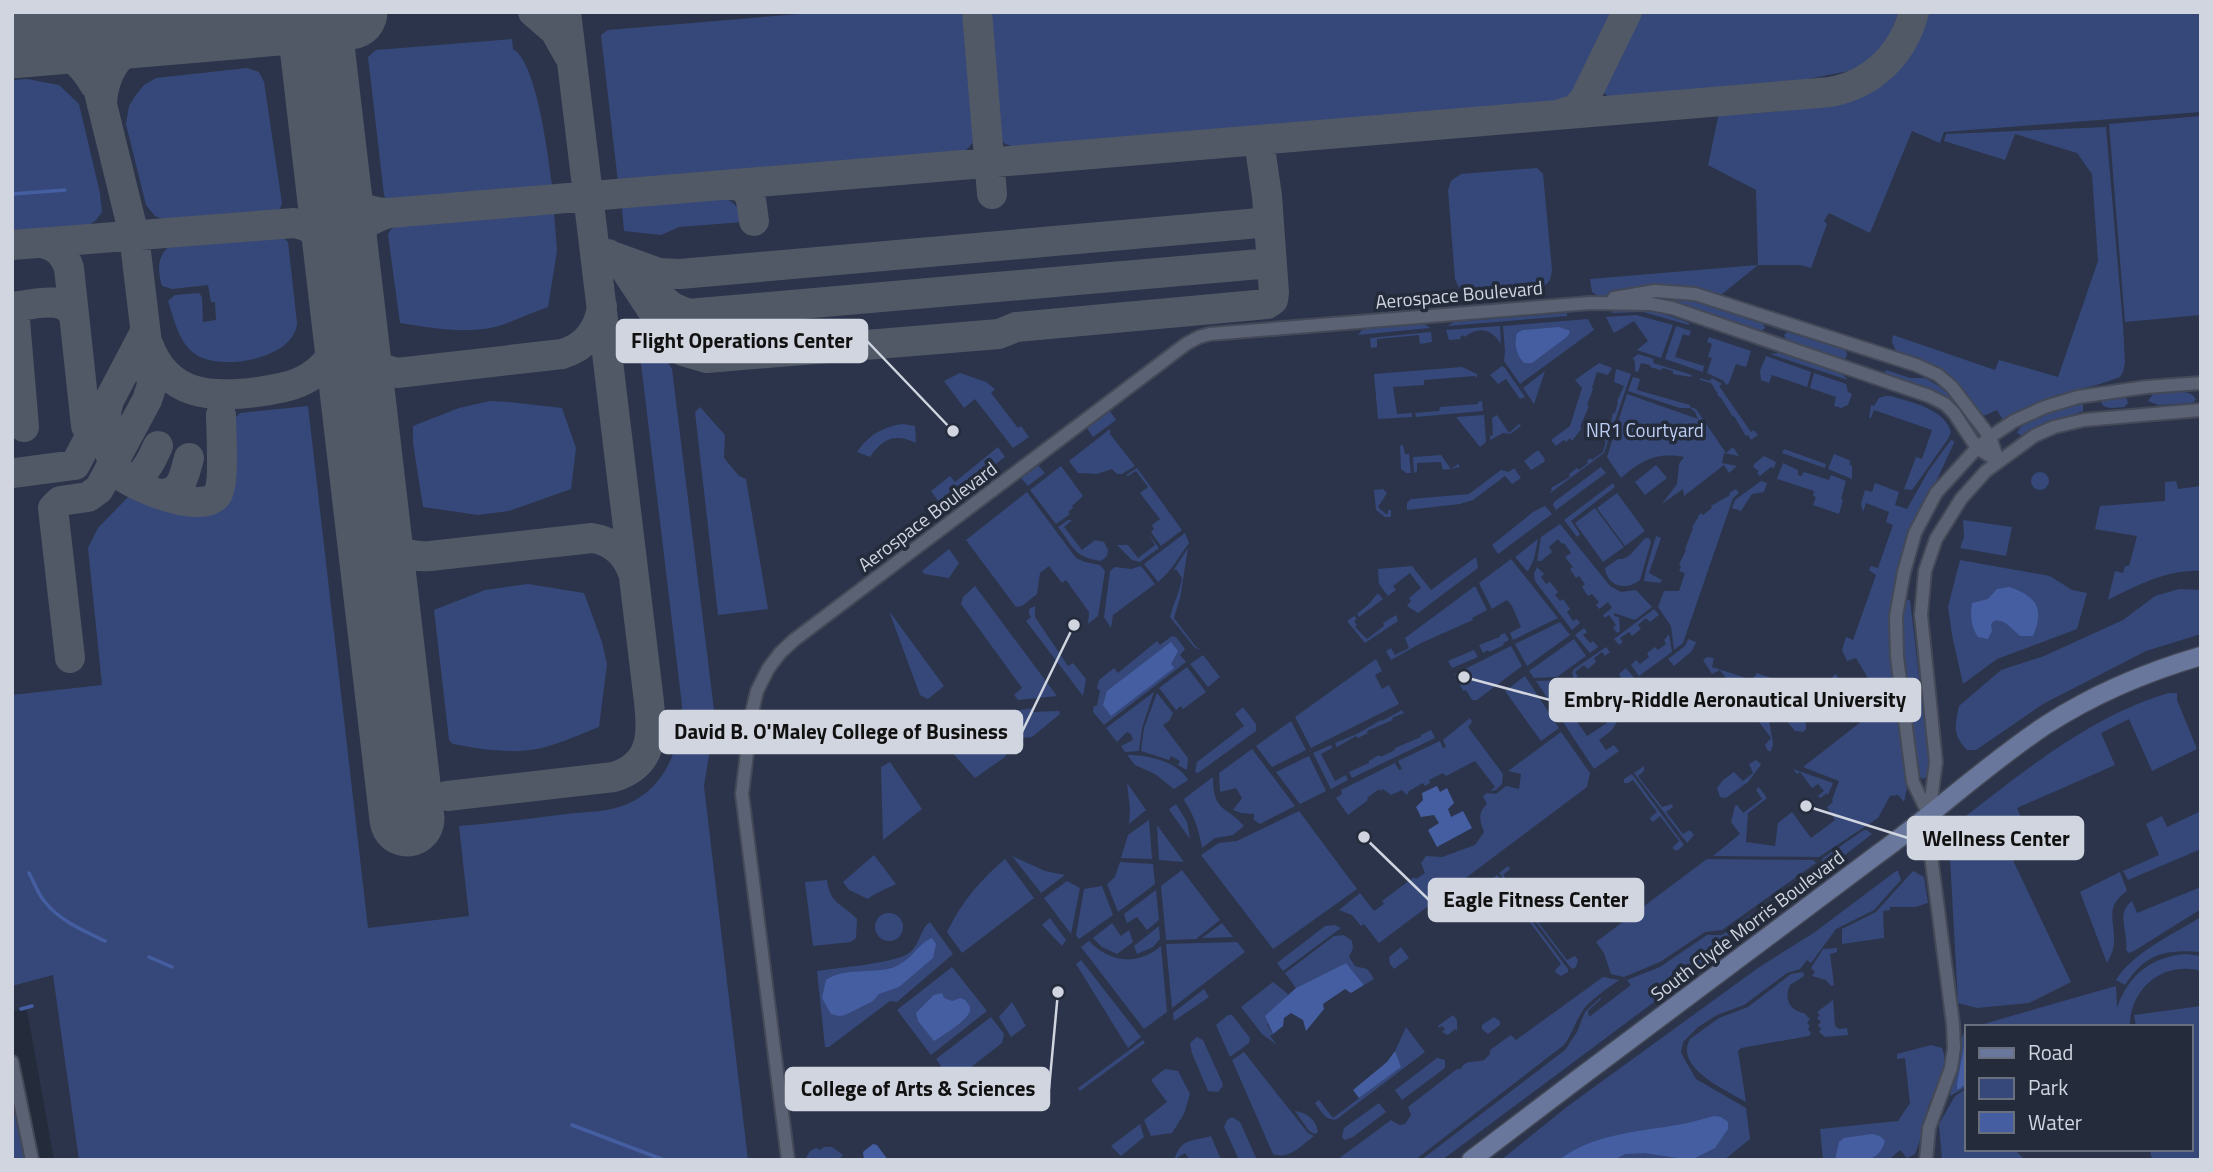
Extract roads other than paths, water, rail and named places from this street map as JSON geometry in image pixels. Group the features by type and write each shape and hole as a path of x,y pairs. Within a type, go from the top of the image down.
{"main road":[{"name":"South Clyde Morris Boulevard","path":"1471,1160 2019,745 2058,719 2123,684 2201,656"}],"street":[{"name":"Aerospace Boulevard","path":"1590,303 1635,293 1675,291 1696,294 1916,365 1938,375 1952,387 1990,437 1997,461"},
{"name":"Aerospace Boulevard","path":"788,1160 742,794 757,691 780,653 794,640 1186,344 1210,334 1590,303 1651,304 1672,308 1929,396 1945,404 1977,448 1997,461"},
{"path":"1771,342 1779,321"},
{"path":"1929,815 1913,782 1897,657 1896,616 1904,572 1922,518 1936,493 1990,437 2014,421 2045,407 2091,395 2201,383"},
{"path":"2091,395 2096,419"},
{"path":"1926,1160 1929,1128 1951,1068 1954,1048 1930,848 1929,815 1936,762 1921,615 1926,571 1936,539 1961,499 1997,461 2034,436 2054,427 2096,419 2201,410"},
{"path":"12,1062 32,1160"}],"water":[{"path":"1559,327 1570,331 1568,336 1532,363 1524,363 1516,349 1517,333 1523,330"},
{"path":"2009,587 2026,595 2036,604 2038,618 2033,636 2020,636 1998,620 1991,624 1992,631 1988,639 1978,637 1972,621 1972,603 1988,599 1997,589"},
{"path":"1171,642 1178,651 1171,664 1174,668 1111,716 1103,705 1107,691"},
{"path":"1437,786 1440,792 1447,788 1454,803 1448,809 1451,817 1463,811 1472,828 1437,847 1428,830 1439,823 1434,815 1421,817 1416,807 1423,800 1422,793"},
{"path":"932,938 936,944 933,958 899,987 879,994 873,1001 845,1015 831,1014 822,998 826,980 841,973 892,968 905,961"},
{"path":"1346,963 1364,985 1351,993 1345,989 1323,1004 1324,1009 1306,1031 1303,1020 1291,1013 1284,1018 1283,1026 1273,1034 1265,1016 1296,988"},
{"path":"942,993 944,998 952,1001 961,998 965,1000 970,1010 961,1022 934,1041 918,1021 916,1013 934,995"},
{"path":"1965,1041 1965,1085 1959,1089 1957,1085"},
{"path":"1395,1051 1401,1067 1359,1098 1353,1090 1387,1062"},
{"path":"1714,1116 1728,1122 1728,1129 1715,1148 1691,1160 1644,1153 1625,1154 1614,1160 1559,1160 1600,1139"},
{"path":"1872,1134 1885,1141 1877,1155 1858,1161 1835,1160 1839,1142 1844,1138"},
{"path":"873,1144 877,1145 888,1160 864,1160 863,1152"}],"waterway":[{"path":"12,194 65,190"},
{"path":"29,873 51,909 73,925 105,941"},
{"path":"149,957 172,967"},
{"path":"21,1009 32,1006"},
{"path":"572,1125 664,1160"}],"place":[{"name":"Flight Operations Center","path":"953,431"},
{"name":"David B. O'Maley College of Business","path":"1074,625"},
{"name":"Embry-Riddle Aeronautical University","path":"1464,677"},
{"name":"Wellness Center","path":"1806,806"},
{"name":"Eagle Fitness Center","path":"1364,837"},
{"name":"College of Arts & Sciences","path":"1058,992"}],"park label":[{"name":"NR1 Courtyard","path":"1645,429"}]}
